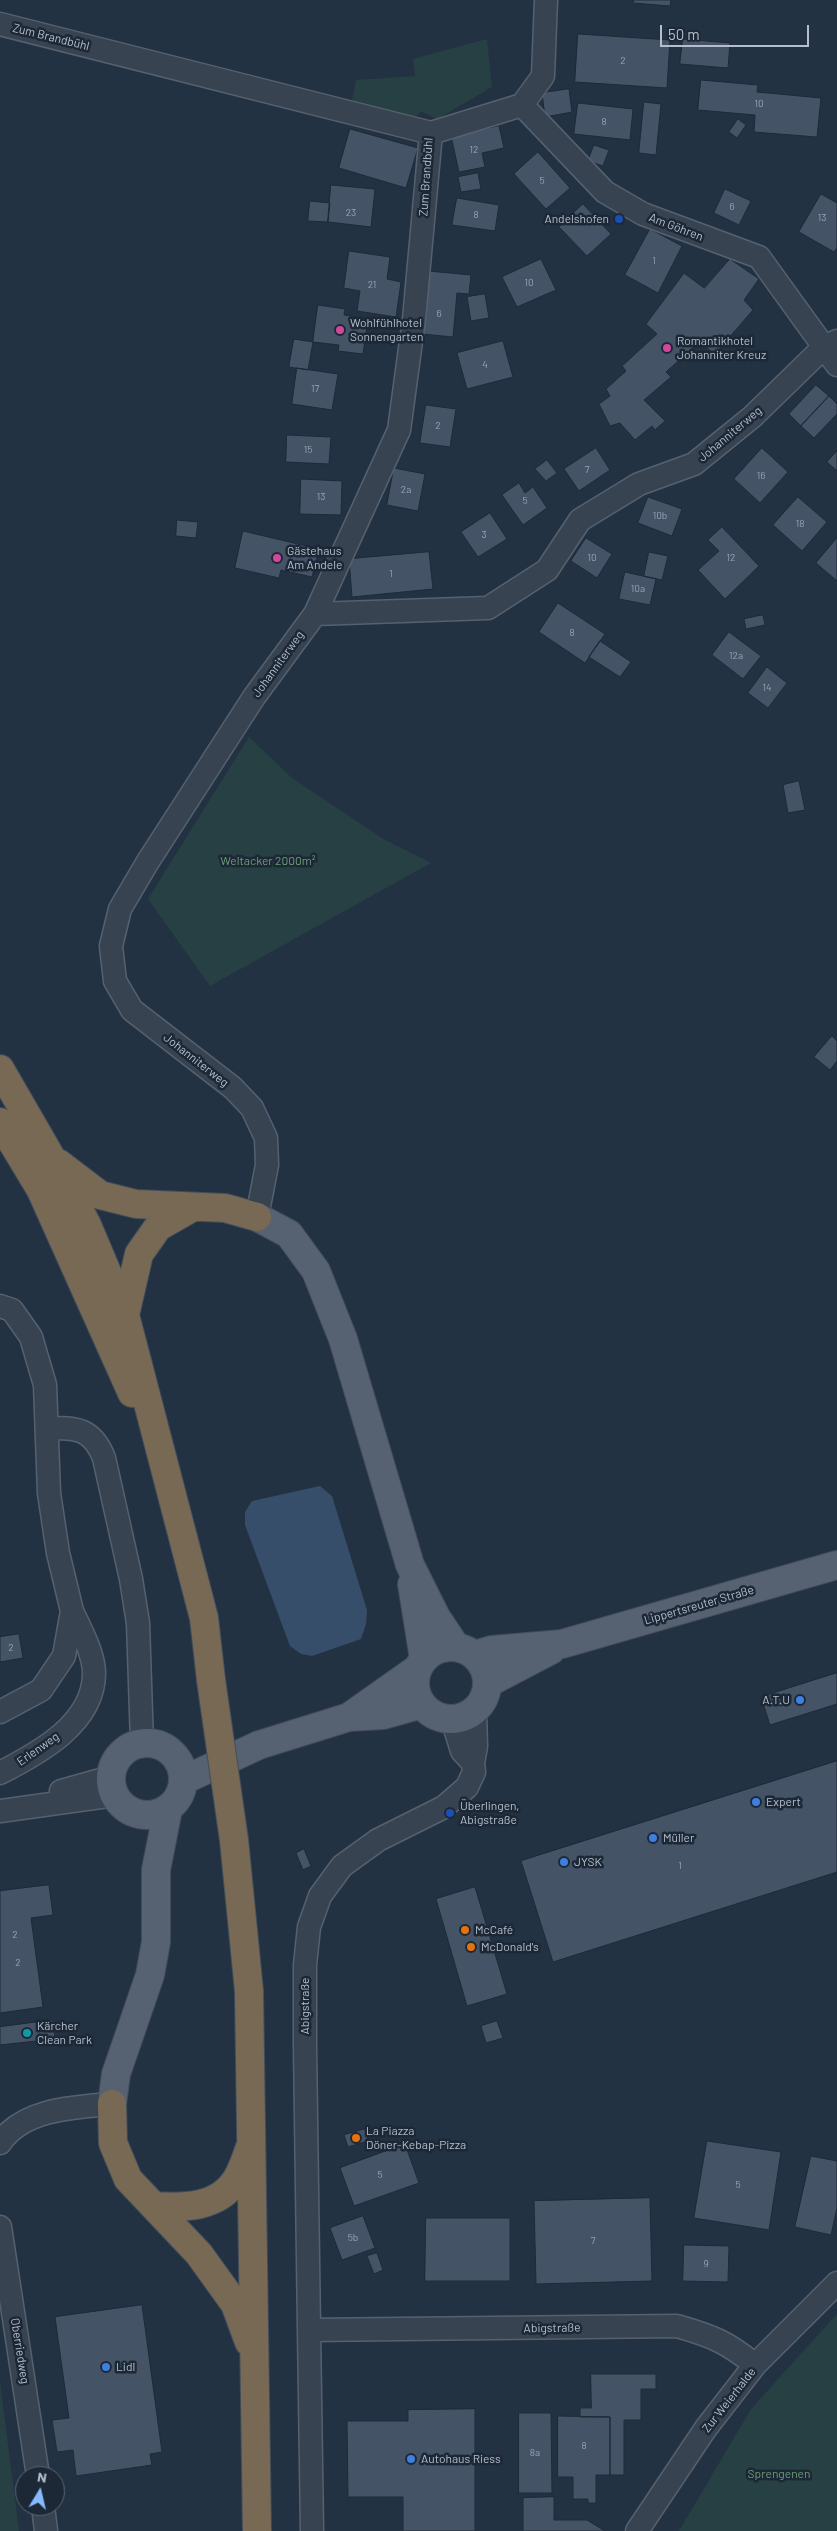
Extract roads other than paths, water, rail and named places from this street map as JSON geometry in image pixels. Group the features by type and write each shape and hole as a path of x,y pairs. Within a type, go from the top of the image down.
{"highway":[{"path":"0,1069 52,1159 87,1225 125,1315 204,1618 234,1840 249,1991 253,2141 257,2531"},
{"path":"0,1122 41,1190 158,1446"},
{"path":"52,1159 100,1195 136,1204 225,1208 256,1217"},
{"path":"125,1315 139,1254 158,1227 193,1207"},
{"path":"112,2104 113,2143 128,2179 199,2254 235,2304 256,2360"},
{"path":"154,2206 183,2208 220,2198 236,2180 253,2141"}],"main road":[{"path":"256,1217 289,1234 316,1271 328,1299 343,1339 410,1565 421,1664 415,1687 422,1704 430,1712 441,1718 463,1715 482,1703 488,1683 486,1672 436,1616 410,1565"},
{"name":"Lippertsreuter Straße","path":"466,1651 562,1644 837,1565"},
{"name":"Lippertsreuter Straße","path":"488,1683 562,1644"},
{"path":"349,1717 421,1664 438,1649 466,1651"},
{"path":"184,1780 258,1745 349,1717 384,1715 422,1704"},
{"path":"142,1743 164,1746 173,1753 180,1764 184,1780 179,1797 168,1809 158,1814 136,1814 120,1803 113,1786 117,1758 124,1751 142,1743"},
{"path":"173,1753 258,1745"},
{"path":"112,2104 116,2074 150,1975 156,1942 156,1870 168,1809"},
{"path":"136,1814 143,1843 156,1870"}],"street":[{"path":"430,132 522,105 543,76 546,0"},
{"name":"Zum Brandbühl","path":"0,24 430,132 414,319 399,430 315,614"},
{"name":"Am Göhren","path":"522,105 605,192 643,214 760,257 832,351"},
{"name":"Johanniterweg","path":"256,1217 266,1165 266,1138 252,1108 233,1088 132,1010 115,981 111,946 120,909 147,863 254,697 315,614 488,608 547,570 580,520 639,484 694,464 832,351"},
{"name":"Erlenweg","path":"0,1306 12,1310 31,1337 45,1384 49,1493 58,1553 72,1610 87,1646 94,1672 88,1702 78,1717 54,1742 0,1773"},
{"path":"48,1429 64,1428 82,1432 97,1440 104,1458 131,1579 138,1623 142,1743"},
{"name":"Erlenweg","path":"0,1712 41,1690 64,1656 72,1610"},
{"name":"Abigstraße","path":"312,2531 305,2065 305,1965 309,1927 320,1896 342,1866 378,1840 456,1799 472,1780 474,1772 473,1763 462,1751 463,1715"},
{"path":"0,1810 113,1786"},
{"path":"0,2143 12,2129 41,2115 83,2106 112,2104"},
{"name":"Oberriedweg","path":"0,2227 36,2466"},
{"name":"Zur Weierhalde","path":"638,2531 706,2428 755,2365 837,2282"},
{"name":"Abigstraße","path":"309,2330 676,2326 703,2333 730,2345 755,2365"},
{"path":"44,2516 46,2531"}],"water":[{"path":"320,1486 332,1496 367,1610 366,1624 361,1639 312,1656 301,1654 290,1646 245,1525 245,1512 252,1501"}],"place":[{"name":"Andelshofen","path":"619,219"},
{"name":"Wohlfühlhotel Sonnengarten","path":"340,330"},
{"name":"Romantikhotel Johanniter Kreuz","path":"667,348"},
{"name":"Gästehaus Am Andele","path":"277,558"},
{"name":"A.T.U","path":"800,1700"},
{"name":"Expert","path":"756,1802"},
{"name":"Überlingen, Abigstraße","path":"450,1813"},
{"name":"Müller","path":"653,1838"},
{"name":"JYSK","path":"564,1862"},
{"name":"McCafé","path":"465,1930"},
{"name":"McDonald's","path":"471,1947"},
{"name":"Kärcher Clean Park","path":"27,2033"},
{"name":"La Piazza Döner-Kebap-Pizza","path":"356,2138"},
{"name":"Lidl","path":"106,2367"},
{"name":"Autohaus Riess","path":"411,2459"}],"park label":[{"name":"Weltacker 2000m²","path":"268,861"},
{"name":"Sprengenen","path":"779,2474"}]}
